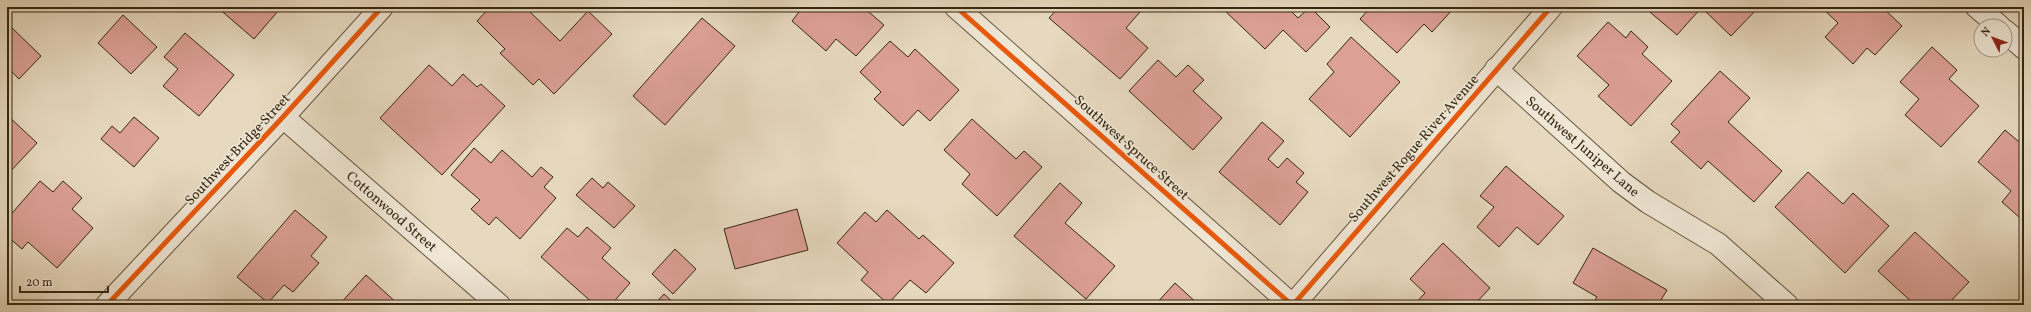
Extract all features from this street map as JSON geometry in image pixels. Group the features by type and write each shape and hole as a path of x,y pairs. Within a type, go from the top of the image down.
{"street":[{"name":"Southwest Bridge Street","path":"107,305 283,117 382,7"},
{"name":"Southwest Spruce Street","path":"956,7 1293,305"},
{"name":"Southwest Rogue River Avenue","path":"1293,305 1551,7"},
{"path":"1977,7 1990,18"},
{"path":"2013,38 2024,48"},
{"name":"Southwest Juniper Lane","path":"1496,69 1621,182 1648,202 1718,244 1787,305"},
{"name":"Cottonwood Street","path":"283,117 500,305"}],"building":[{"path":"217,7 276,7 279,10 254,39"},
{"path":"490,7 525,7 560,41 588,11 612,34 554,94 539,79 533,85 500,53 505,49 477,21"},
{"path":"801,7 863,7 884,25 856,56 836,39 826,51 792,21 802,8"},
{"path":"1059,7 1134,7 1140,12 1126,28 1148,48 1120,79 1049,18"},
{"path":"1225,7 1287,7 1298,18 1310,7 1330,27 1306,52 1283,30 1265,49 1223,9"},
{"path":"1371,7 1455,7 1432,32 1424,24 1397,53 1360,19"},
{"path":"1644,7 1702,7 1677,35"},
{"path":"1707,7 1758,8 1731,36 1704,10"},
{"path":"1821,7 1882,7 1902,26 1875,55 1867,48 1853,64 1825,37 1838,23"},
{"path":"123,15 157,47 131,74 98,43"},
{"path":"702,18 735,46 665,125 633,96"},
{"path":"1608,22 1626,38 1631,31 1648,47 1642,54 1672,81 1631,126 1598,96 1609,85 1577,56"},
{"path":"7,23 41,56 19,79 7,67"},
{"path":"185,33 234,75 199,116 163,86 178,69 164,57"},
{"path":"1351,37 1400,82 1350,137 1309,99 1334,72 1327,64"},
{"path":"890,41 908,57 915,49 959,90 930,121 918,110 903,126 874,99 881,92 860,72"},
{"path":"1932,47 1957,70 1949,79 1979,106 1941,147 1905,115 1919,99 1900,82"},
{"path":"1158,60 1176,77 1188,65 1204,80 1193,91 1222,118 1193,150 1129,91"},
{"path":"429,65 452,86 463,74 477,87 481,84 505,106 442,175 380,118"},
{"path":"1720,71 1750,98 1728,122 1782,171 1754,202 1708,161 1701,169 1671,142 1680,132 1671,124"},
{"path":"7,115 37,143 7,175"},
{"path":"134,117 159,138 134,167 101,139 112,126 120,133"},
{"path":"972,119 1016,159 1024,151 1042,167 997,216 962,184 970,174 944,150"},
{"path":"1262,122 1284,141 1268,159 1278,168 1287,158 1304,173 1296,182 1308,192 1280,225 1219,172"},
{"path":"2005,130 2024,146 2024,211 2019,217 2002,202 2011,191 1978,162"},
{"path":"474,148 491,163 502,150 532,177 541,167 553,177 544,187 556,198 520,239 496,217 489,225 471,209 480,200 451,175"},
{"path":"1506,166 1564,216 1538,245 1517,227 1499,247 1477,227 1494,207 1480,196"},
{"path":"1808,172 1843,204 1853,193 1889,226 1845,273 1775,207"},
{"path":"592,178 603,188 608,182 635,206 614,228 576,195"},
{"path":"40,181 53,192 63,181 82,198 72,209 93,228 57,268 28,242 22,249 7,236 7,219"},
{"path":"1060,183 1082,203 1065,223 1115,266 1086,299 1014,236"},
{"path":"797,209 808,250 735,269 724,229"},
{"path":"295,210 327,237 311,256 319,263 293,292 284,285 268,303 237,277"},
{"path":"887,210 919,239 923,235 954,263 926,293 910,280 888,304 861,280 868,272 837,243 865,212 876,222"},
{"path":"587,227 611,248 602,258 630,283 611,305 595,305 541,257 567,228 578,237"},
{"path":"1915,232 1969,282 1947,305 1915,305 1878,271"},
{"path":"1443,243 1490,288 1474,305 1414,305 1425,293 1410,279"},
{"path":"1593,248 1667,290 1658,305 1592,305 1597,297 1573,283"},
{"path":"675,249 696,269 673,294 652,274"},
{"path":"366,275 399,305 339,305"},
{"path":"1175,283 1199,305 1155,305"},
{"path":"664,294 676,305 654,305"}],"cycle path":[{"path":"107,305 283,117 382,7"},
{"path":"956,7 1292,305"},
{"path":"1293,305 1551,7"}]}
